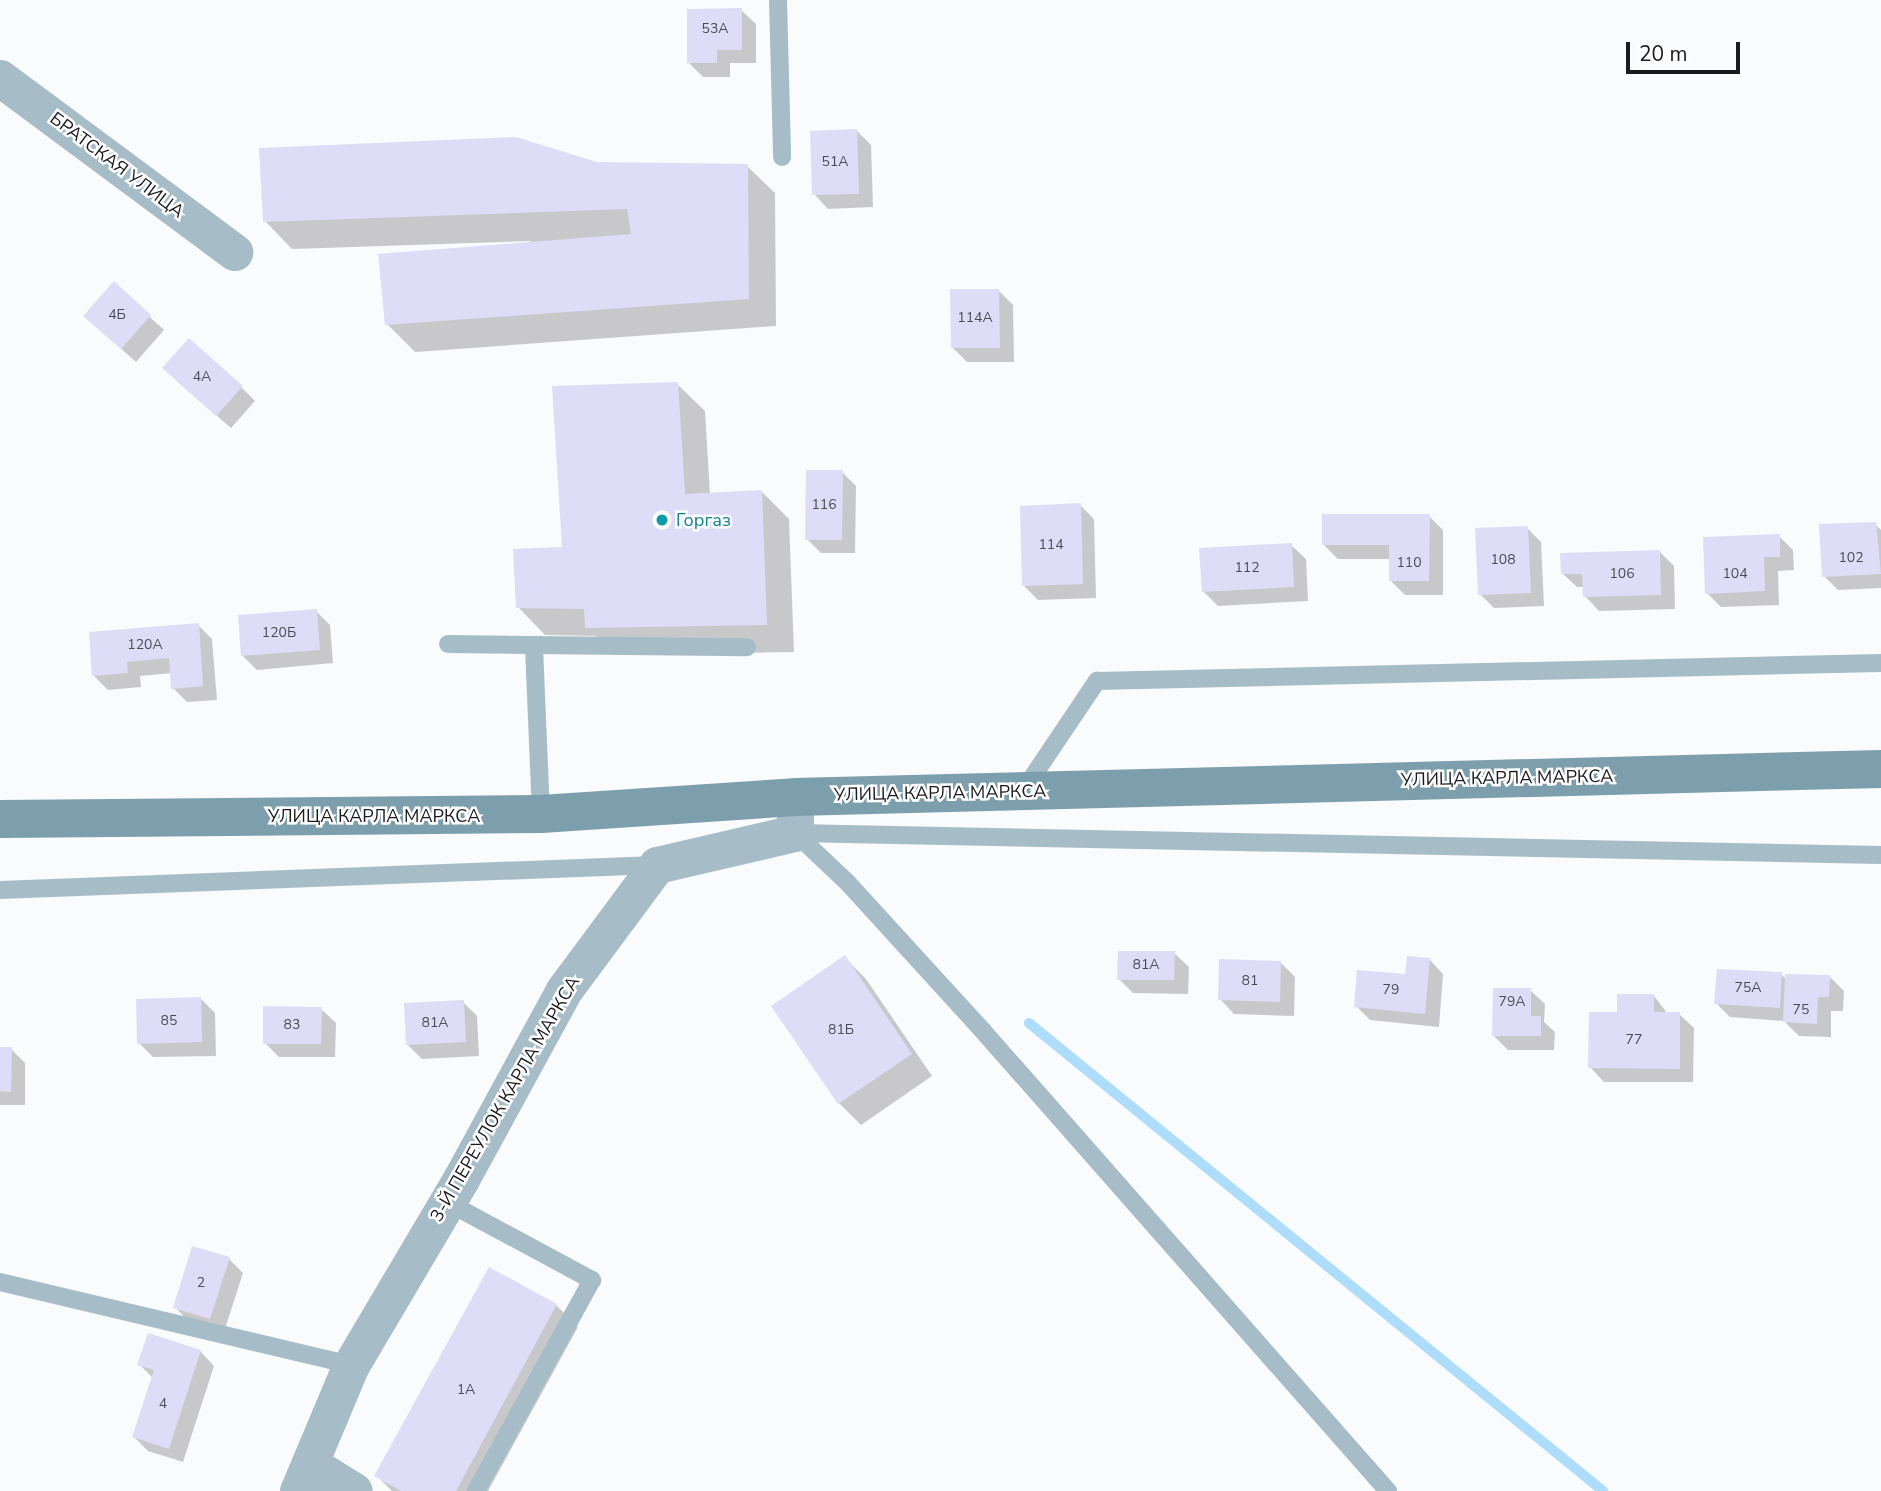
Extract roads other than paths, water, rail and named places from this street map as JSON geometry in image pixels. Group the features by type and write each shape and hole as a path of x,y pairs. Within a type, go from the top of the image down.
{"main road":[{"name":"УЛИЦА КАРЛА МАРКСА","path":"0,818 795,815 1023,791 1881,769"}],"street":[{"name":"БРАТСКАЯ УЛИЦА","path":"0,78 234,252"},
{"path":"657,865 795,815"},
{"name":"3-Й ПЕРЕУЛОК КАРЛА МАРКСА","path":"354,1491 305,1478 351,1365 447,1202 564,990 657,865"}],"lane":[{"path":"778,0 782,158"},
{"path":"448,644 534,647 747,647"},
{"path":"534,647 541,814"},
{"path":"1023,791 1097,681 1881,663"},
{"path":"795,815 1881,855"},
{"path":"795,815 847,881 974,1021 1388,1491"},
{"path":"0,890 657,865"},
{"path":"447,1202 592,1280 476,1491"},
{"path":"0,1282 351,1365"}],"waterway":[{"path":"1029,1023 1603,1491"}],"place":[{"name":"Горгаз","path":"662,520"}]}
